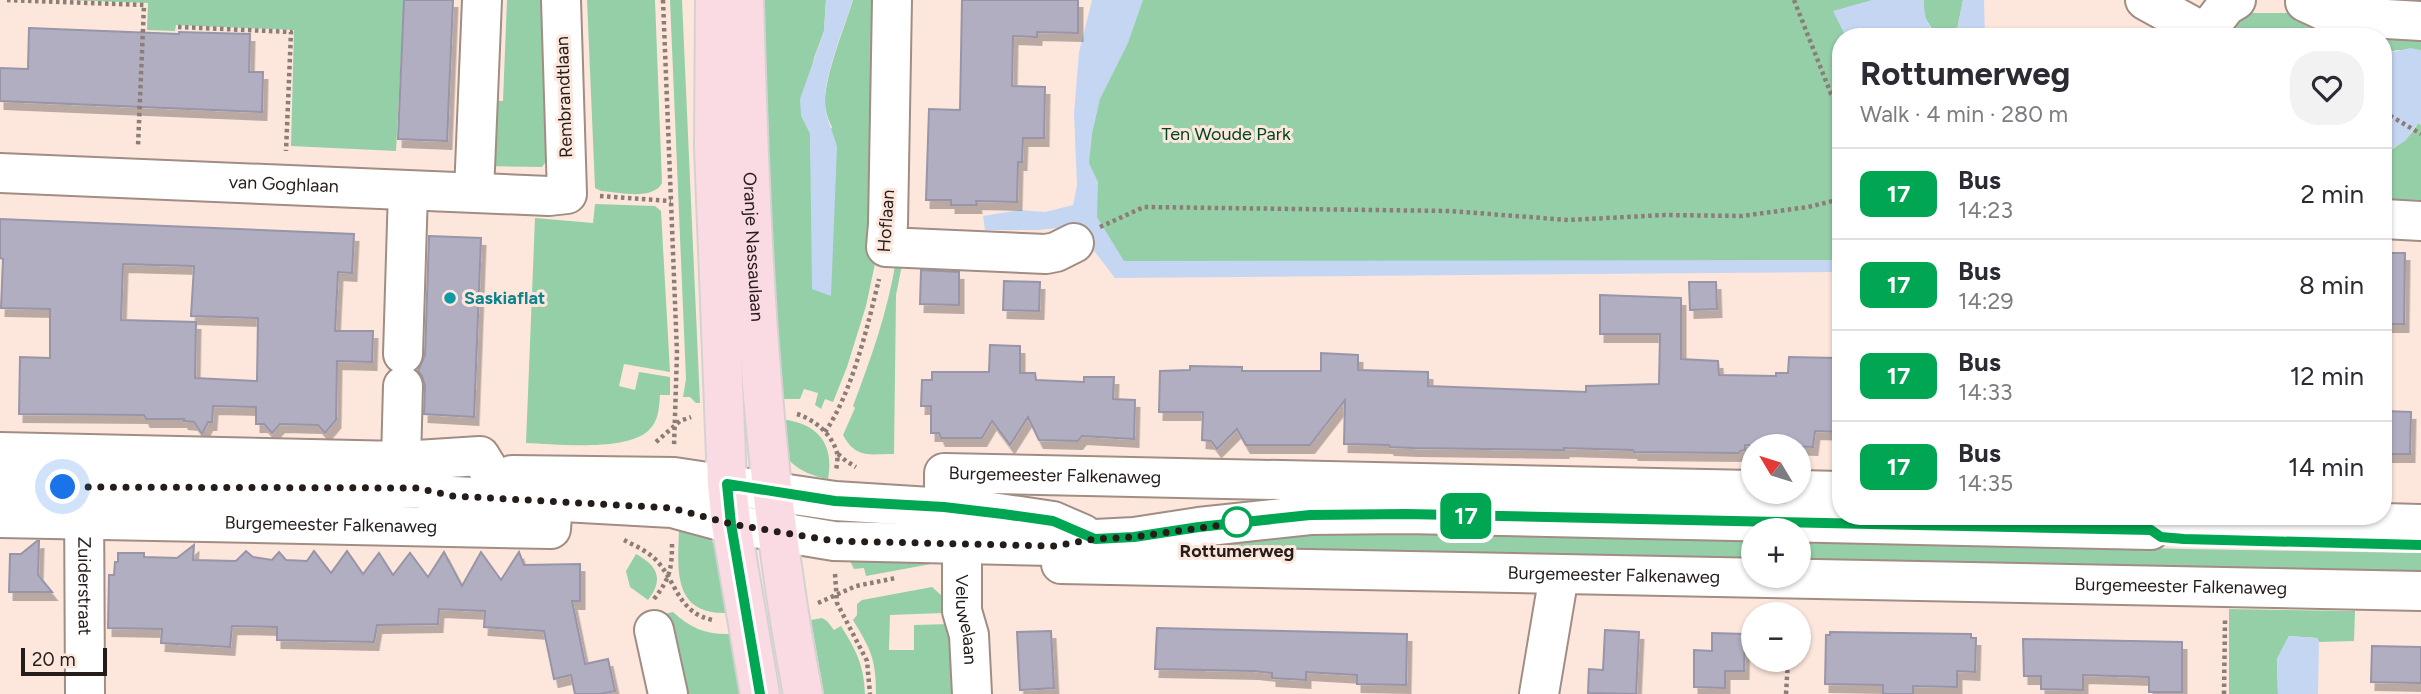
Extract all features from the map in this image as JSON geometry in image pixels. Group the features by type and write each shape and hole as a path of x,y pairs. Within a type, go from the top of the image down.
{"main road":[{"name":"Oranje Nassaulaan","path":"715,0 714,161 727,484 731,524"},
{"name":"Oranje Nassaulaan","path":"744,0 748,150 759,345 776,533"},
{"path":"731,524 760,694"},
{"path":"776,533 803,694"}],"street":[{"path":"474,192 482,0"},
{"name":"Rembrandtlaan","path":"561,0 567,194"},
{"name":"Hoflaan","path":"886,247 892,0"},
{"path":"2145,0 2198,28"},
{"path":"2213,28 2226,6 2236,0"},
{"path":"2301,1 2335,16 2421,21"},
{"name":"van Goghlaan","path":"0,173 408,191 549,196 567,194"},
{"path":"408,191 403,370 409,474"},
{"path":"2392,219 2421,221"},
{"path":"886,247 1046,254 1074,243"},
{"name":"Burgemeester Falkenaweg","path":"0,452 84,487 551,529 553,502"},
{"name":"Burgemeester Falkenaweg","path":"0,485 84,487 409,474 480,456 491,474 674,477 835,501 944,507 1053,521 1095,539"},
{"name":"Burgemeester Falkenaweg","path":"944,507 944,472 1741,490"},
{"name":"Burgemeester Falkenaweg","path":"409,474 453,496 672,508 776,533 1054,563 2421,591"},
{"path":"1199,527 1200,478"},
{"name":"Burgemeester Falkenaweg","path":"0,517 84,487"},
{"name":"Zuiderstraat","path":"84,487 85,694"},
{"path":"1811,491 1832,491"},
{"path":"2392,501 2421,502"},
{"name":"Burgemeester Falkenaweg","path":"961,555 1310,515 1406,514 1832,523"},
{"name":"Burgemeester Falkenaweg","path":"2392,525 2421,524"},
{"name":"Burgemeester Falkenaweg","path":"1918,525 2151,530 2158,525"},
{"name":"Burgemeester Falkenaweg","path":"2274,525 2421,545"},
{"name":"Burgemeester Falkenaweg","path":"2301,527 2381,525"},
{"name":"Veluwelaan","path":"961,555 962,611 969,635 972,694"},
{"path":"1539,694 1559,575"},
{"path":"654,630 668,694"}],"path":[{"path":"7,0 144,5 137,178"},
{"path":"663,0 677,353 674,455"},
{"path":"1794,0 1832,95"},
{"path":"178,27 291,32 285,184"},
{"path":"2392,117 2419,132"},
{"path":"567,194 671,201"},
{"path":"1107,223 1144,207 1450,211 1568,220 1665,215 1742,216 1832,201"},
{"name":"Hoflaan","path":"825,432 839,407 856,363 871,315 886,247"},
{"path":"793,413 815,422 825,432 837,453 836,473"},
{"path":"674,426 686,418 698,417"},
{"path":"616,537 655,559 676,594 694,612 709,620 718,620"},
{"path":"668,579 672,563 672,541"},
{"path":"834,569 840,611 864,652 870,670 870,694"},
{"path":"811,604 856,586 906,576"},
{"path":"2224,694 2225,612"},
{"path":"1786,694 1787,672"}],"green space":[{"path":"69,0 404,0 396,151 291,146 294,30 176,25 175,31 147,30 148,3"},
{"path":"507,0 542,0 547,152 542,167 484,166 486,100 503,101"},
{"path":"587,0 655,0 662,183 651,192 625,194 595,188"},
{"path":"670,0 682,0 700,403 690,397 683,397 686,379"},
{"path":"753,0 826,0 824,31 814,58 801,115 810,133 811,170 832,127 826,108 826,90 853,0 879,0 876,259 866,306 847,367 833,402 825,399 821,409 815,405 818,393 804,389 800,399 772,399"},
{"name":"Ten Woude Park","path":"1122,0 1901,0 1905,28 1832,28 1832,267 1123,270 1087,219 1084,126"},
{"path":"1924,0 1963,0 1957,28 1932,28 1924,16"},
{"path":"2246,13 2301,13 2309,26 2369,28 2231,28 2235,18"},
{"path":"2392,30 2421,33 2421,50 2392,52"},
{"path":"2418,123 2421,125 2421,200 2392,199 2392,149 2412,133"},
{"path":"595,204 655,206 661,211 670,372 624,364 619,386 635,390 639,372 670,377 670,395 660,395 655,422 639,437 590,445 526,443 535,218 593,223"},
{"path":"896,260 903,260 896,295 894,454 864,454 853,448 843,435 855,408 853,406 878,334"},
{"path":"779,419 803,424 820,436 828,454 828,479 814,476 789,460 782,448"},
{"path":"679,528 708,537 722,552 727,613 709,612 696,606 687,597 679,573"},
{"path":"1309,531 1741,535 1741,569 1136,551"},
{"path":"1811,537 2421,553 2421,588 1811,571"},
{"path":"636,554 654,568 656,574 656,586 648,600 630,587 626,571"},
{"path":"848,557 942,562 866,576 864,568 854,569"},
{"path":"932,587 941,595 943,613 890,615 889,650 914,650 914,625 950,624 953,694 876,694 871,655 853,620 857,615 857,604 862,600"},
{"path":"2229,609 2355,611 2354,641 2319,642 2317,638 2289,636 2277,659 2278,694 2229,694"},
{"path":"657,610 664,614 673,612 699,629 730,634 754,694 680,694 655,614"},
{"path":"822,618 834,630 841,626 851,643 861,666 865,694 824,694 811,620"}],"water":[{"path":"826,0 853,0 835,52 825,94 826,111 837,147 831,296 812,289 810,133 801,115 800,99 824,31"},
{"path":"1092,0 1143,0 1128,43 1100,99 1089,163 1098,182 1097,217 1124,261 1832,260 1832,272 1115,278 1075,226 1039,230 985,230 983,216 1020,210 1045,212 1073,205 1077,185 1074,114 1079,52"},
{"path":"1872,0 1924,0 1925,13 1931,28 1842,28 1833,11"},
{"path":"1963,0 1984,0 1985,28 1957,28"},
{"path":"2410,48 2421,50 2421,125 2418,123 2405,141 2392,148 2392,52"},
{"path":"2289,636 2317,638 2319,642 2318,694 2278,694 2277,659"}],"building":[{"path":"404,0 453,0 447,141 398,139"},
{"path":"962,0 1078,0 1078,33 1037,32 1037,37 1013,36 1012,86 1045,87 1044,138 1023,138 1022,162 1018,162 1017,202 976,201 977,205 951,205 951,200 926,200 929,109 960,110"},
{"path":"29,28 250,34 249,72 263,72 262,112 0,101 0,68 28,69"},
{"path":"0,219 354,234 352,273 338,272 335,331 373,331 372,362 337,361 336,420 325,433 318,425 280,424 272,433 264,424 256,424 256,407 213,406 212,422 208,422 202,434 194,422 184,419 146,419 144,415 19,414 20,357 50,358 50,309 1,308 3,259 0,258","holes":["123,264 194,266 191,316 258,318 257,381 195,378 196,322 121,320"]},
{"name":"Saskiaflat","path":"429,236 481,238 474,417 424,414 425,386 418,371 425,355"},
{"path":"2392,253 2405,253 2404,324 2392,324"},
{"path":"921,270 959,272 959,305 920,304"},
{"path":"1004,281 1040,282 1039,311 1003,310"},
{"path":"1689,282 1716,282 1717,309 1690,310"},
{"path":"1600,295 1681,298 1681,359 1718,361 1719,375 1776,376 1776,373 1788,373 1789,357 1832,358 1832,432 1815,431 1813,447 1811,434 1741,434 1739,453 1390,447 1344,444 1345,400 1310,445 1246,445 1237,429 1217,449 1211,441 1202,440 1203,412 1159,412 1160,371 1190,370 1190,366 1242,367 1242,371 1321,371 1321,353 1358,355 1358,370 1428,372 1428,386 1586,392 1586,386 1659,384 1660,334 1600,334"},
{"path":"990,345 1020,346 1020,373 1035,373 1036,380 1084,382 1084,377 1114,377 1113,399 1135,400 1134,439 1082,436 1078,441 1039,440 1028,417 1010,445 992,421 982,438 941,438 939,433 931,433 931,406 921,406 922,380 932,380 932,372 989,372"},
{"path":"2392,411 2411,412 2410,454 2392,454"},
{"path":"37,541 38,575 52,592 9,592 10,554 21,554"},
{"path":"194,545 193,560 236,561 246,551 253,557 272,560 279,552 286,560 307,561 314,551 331,573 347,551 363,574 379,553 393,575 410,553 428,577 444,552 462,586 481,552 501,580 519,552 524,565 580,564 580,601 572,601 585,664 608,659 615,691 575,694 571,675 554,679 544,631 484,627 485,611 439,609 438,624 377,625 374,642 277,640 277,627 232,626 230,647 161,643 162,629 108,628 109,575 114,575 118,553 144,553 144,557 177,558"},
{"path":"1157,628 1407,634 1406,685 1357,684 1357,675 1306,672 1306,680 1272,678 1272,673 1254,671 1155,669"},
{"path":"1605,630 1639,632 1636,694 1588,693 1589,669 1603,670"},
{"path":"1051,631 1054,688 1020,690 1017,632"},
{"path":"1830,632 1971,634 1971,638 1976,638 1975,672 1957,671 1957,687 1913,686 1913,694 1883,694 1883,685 1825,684 1826,635 1830,635"},
{"path":"1712,633 1741,634 1741,671 1725,671 1725,688 1694,687 1694,650 1712,651"},
{"path":"2023,639 2182,642 2182,692 2149,692 2149,677 2083,675 2083,690 2041,689 2041,676 2024,676"},
{"path":"2372,646 2421,647 2421,683 2371,682"}],"bus line":[{"name":"17","path":"760,694 731,524 727,484 835,501 944,507 1053,521 1095,539 1134,537 1310,515 1406,514 1832,524"},
{"name":"17","path":"1892,525 2151,530 2161,537 2184,539 2421,545"}],"place":[{"name":"Saskiaflat","path":"450,298"},
{"name":"Rottumerweg","path":"1237,522"}],"route":[{"path":"63,487 417,488 453,496 672,508 731,524 834,541 1054,546 1243,522 1237,522"}]}
